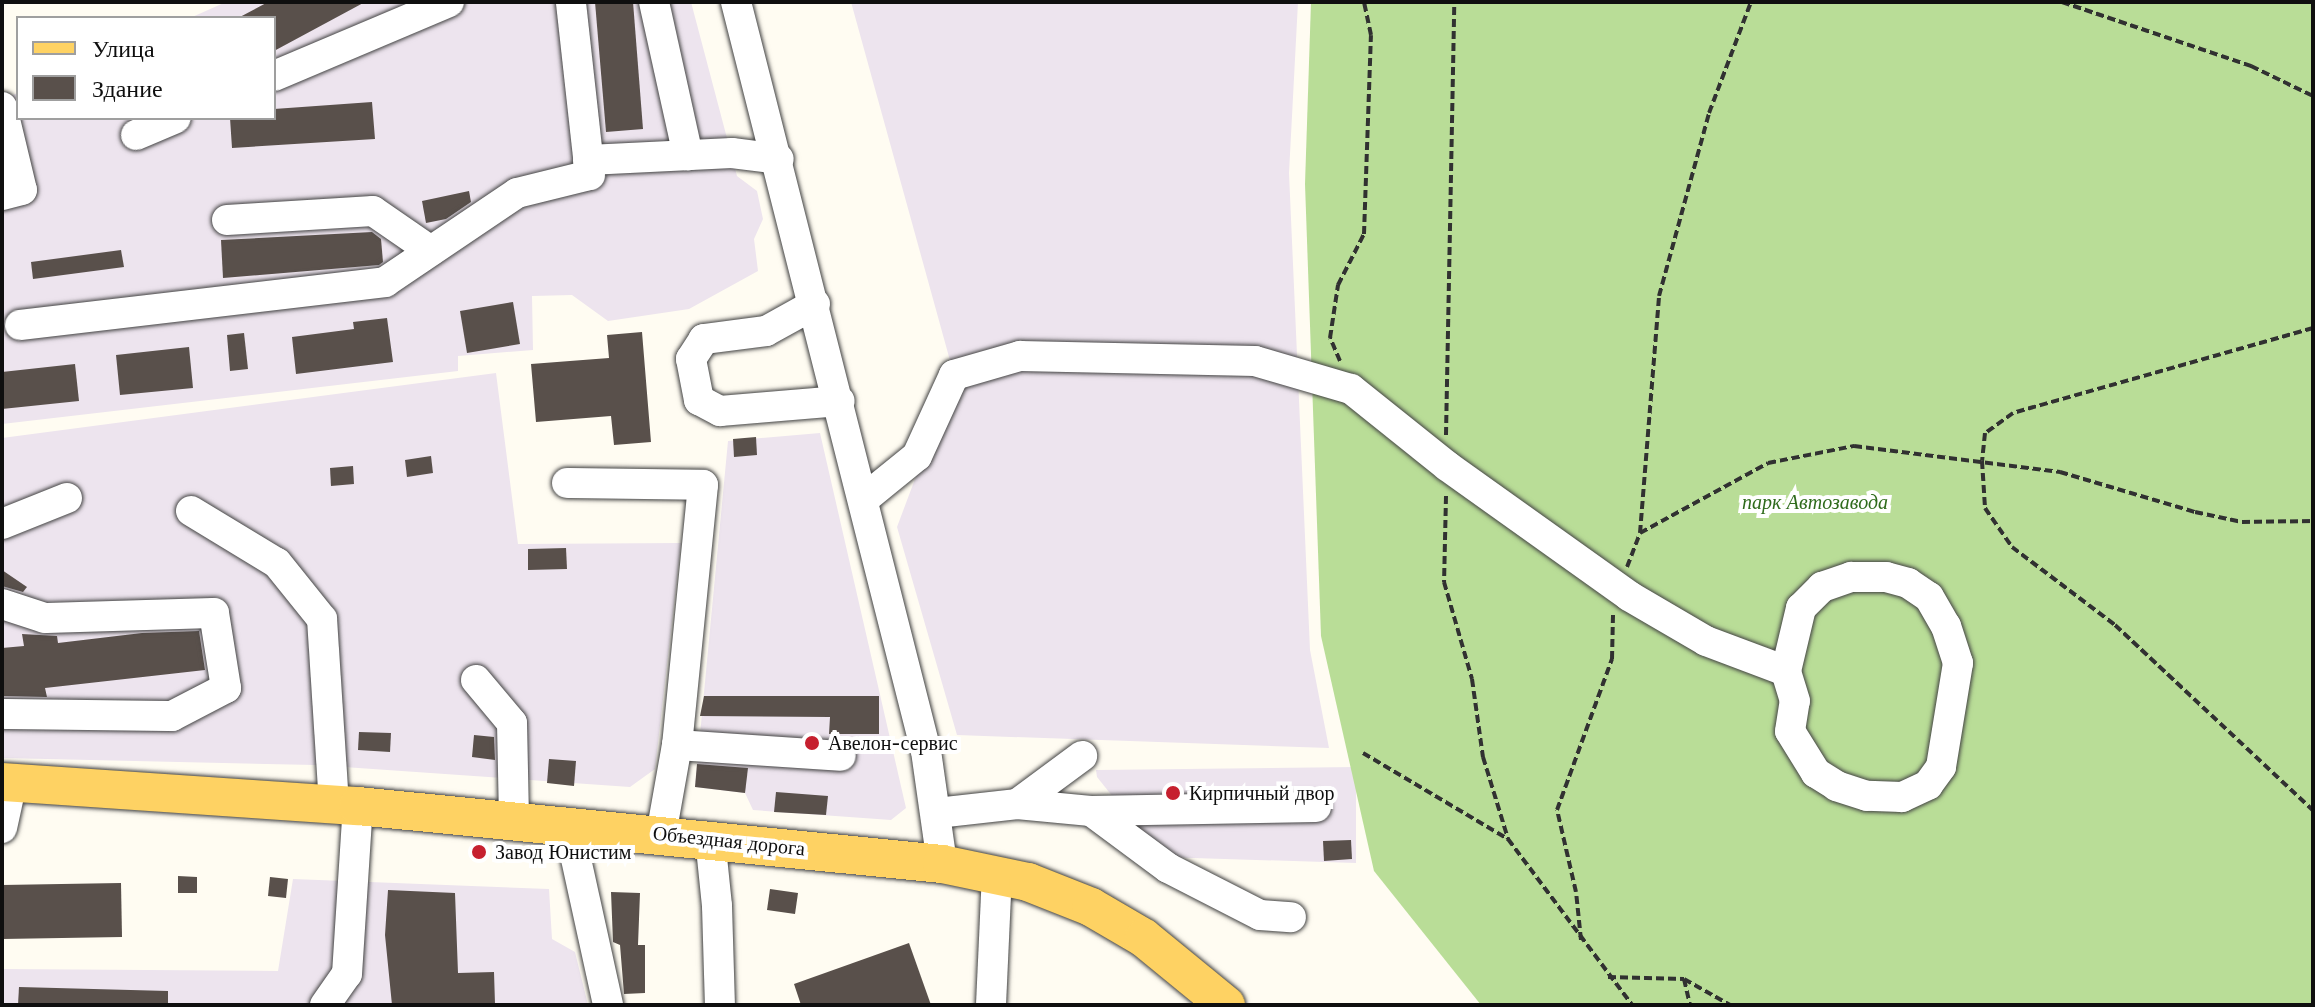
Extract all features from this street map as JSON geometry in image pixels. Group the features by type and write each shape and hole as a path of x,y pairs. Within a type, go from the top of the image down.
{"main road":[{"name":"Объездная дорога","path":"7,782 346,805 710,838 942,864 997,874 1091,907 1144,938 1226,1005"}],"street":[{"path":"276,75 449,2"},
{"path":"20,325 385,282 517,193 590,175 571,2"},
{"path":"654,2 688,155"},
{"path":"736,2 779,159 926,751 942,864"},
{"path":"2,107 22,190 2,195"},
{"path":"136,135 171,120"},
{"path":"588,160 732,153 779,159"},
{"path":"227,220 373,211 431,251"},
{"path":"815,304 766,331 704,339 691,359 699,400 720,411 840,401"},
{"path":"864,499 917,456 954,375 1020,356 1096,355 1255,361 1351,389 1447,466 1629,596 1706,641 1786,671"},
{"path":"567,483 703,485 677,745 661,835"},
{"path":"2,524 67,498"},
{"path":"191,511 277,563 322,619 346,805 347,974 325,1005"},
{"path":"1851,577 1886,577 1908,583 1929,597 1946,626 1958,663 1941,767 1928,785 1902,797 1867,796 1837,786 1816,773 1790,731 1795,701 1786,671 1801,608 1822,587 1851,577"},
{"path":"2,604 45,618 214,613 226,688 172,716 2,714"},
{"path":"476,680 512,723 514,821"},
{"path":"677,745 841,756"},
{"path":"1017,804 1082,756"},
{"path":"2,828 7,782"},
{"path":"937,813 1017,804 1091,811 1316,807"},
{"path":"1091,811 1168,868 1260,915 1291,917"},
{"path":"569,827 608,1005"},
{"path":"710,838 717,906 720,1005"},
{"path":"991,1005 997,874"}],"path":[{"path":"1351,389 1330,338 1338,285 1364,234 1371,35 1364,2"},
{"path":"1454,2 1444,395 1447,466 1444,582 1472,679 1483,757 1508,839 1608,977 1632,1005"},
{"path":"1581,940 1576,892 1557,810 1612,659 1613,582 1626,567 1640,533 1659,296 1709,113 1751,2"},
{"path":"2062,2 2251,66 2313,96"},
{"path":"2313,328 2013,413 1985,433 1982,461 1985,508 2012,547 2115,625 2313,810"},
{"path":"1640,533 1768,463 1854,446 2060,472 2195,512 2242,522 2313,521"},
{"path":"1363,753 1508,839"},
{"path":"1608,977 1684,979 1730,1005"},
{"path":"1684,979 1690,1005"}],"shaded area":[{"path":"226,2 691,2 737,176 757,191 763,219 754,239 758,271 689,309 608,321 572,295 532,296 533,350 458,356 458,371 2,424 2,99 16,94 16,120 276,120 276,16 194,16"},
{"path":"851,2 1298,2 1289,173 1310,650 1329,748 957,735 897,527 954,375"},
{"path":"496,373 518,544 681,543 655,769 630,787 315,765 2,758 2,438"},
{"path":"820,433 906,808 891,820 753,810 745,793 695,787 728,441"},
{"path":"1356,767 1356,863 1161,857 1097,777 1096,770"},
{"path":"293,879 549,889 552,939 575,952 588,1005 2,1005 2,969 278,971"}],"green space":[{"name":"парк Автозавода","path":"1311,2 2313,2 2313,1005 1481,1005 1374,871 1321,636 1305,184"}],"building":[{"path":"268,2 365,2 276,50 276,16 242,16"},
{"path":"595,2 633,2 643,129 606,132"},
{"path":"372,102 375,139 232,148 230,120 276,120 276,109"},
{"path":"469,191 471,202 446,219 426,223 422,201"},
{"path":"372,232 381,239 383,262 379,265 223,278 221,240"},
{"path":"121,250 124,267 33,279 31,262"},
{"path":"513,302 520,344 467,353 460,311"},
{"path":"387,318 393,362 296,374 292,337 354,329 353,322"},
{"path":"642,332 651,442 614,445 611,416 536,422 531,364 609,358 607,335"},
{"path":"244,333 248,369 230,371 227,335"},
{"path":"189,347 193,388 120,395 116,355"},
{"path":"75,364 79,401 2,409 2,372"},
{"path":"756,437 757,455 734,457 733,439"},
{"path":"431,456 433,473 407,477 405,460"},
{"path":"353,466 354,484 331,486 330,468"},
{"path":"566,548 567,569 528,570 528,549"},
{"path":"2,570 27,587 23,592 2,586"},
{"path":"199,631 205,670 45,688 47,697 2,696 2,648 24,646 22,634 57,636 58,643 142,633"},
{"path":"704,696 879,696 879,734 829,734 830,717 700,716"},
{"path":"359,732 391,733 390,752 358,750"},
{"path":"474,735 494,737 495,760 472,757"},
{"path":"549,759 576,761 574,786 547,783"},
{"path":"697,764 748,768 745,793 695,787"},
{"path":"776,792 828,796 826,815 774,812"},
{"path":"1351,840 1352,859 1324,861 1323,841"},
{"path":"178,876 197,877 197,893 178,893"},
{"path":"270,877 288,879 286,898 268,896"},
{"path":"121,883 122,937 2,939 2,885"},
{"path":"770,889 798,893 795,914 767,910"},
{"path":"388,890 455,893 458,973 494,972 495,1004 392,1005 385,935"},
{"path":"611,892 640,893 638,945 645,945 645,993 624,994 620,945 613,942"},
{"path":"909,943 931,1005 801,1005 794,984"},
{"path":"19,987 168,991 168,1005 18,1005"}],"place":[{"name":"Авелон-сервис","path":"812,743"},
{"name":"Кирпичный двор","path":"1173,793"},
{"name":"Завод Юнистим","path":"479,852"}]}
